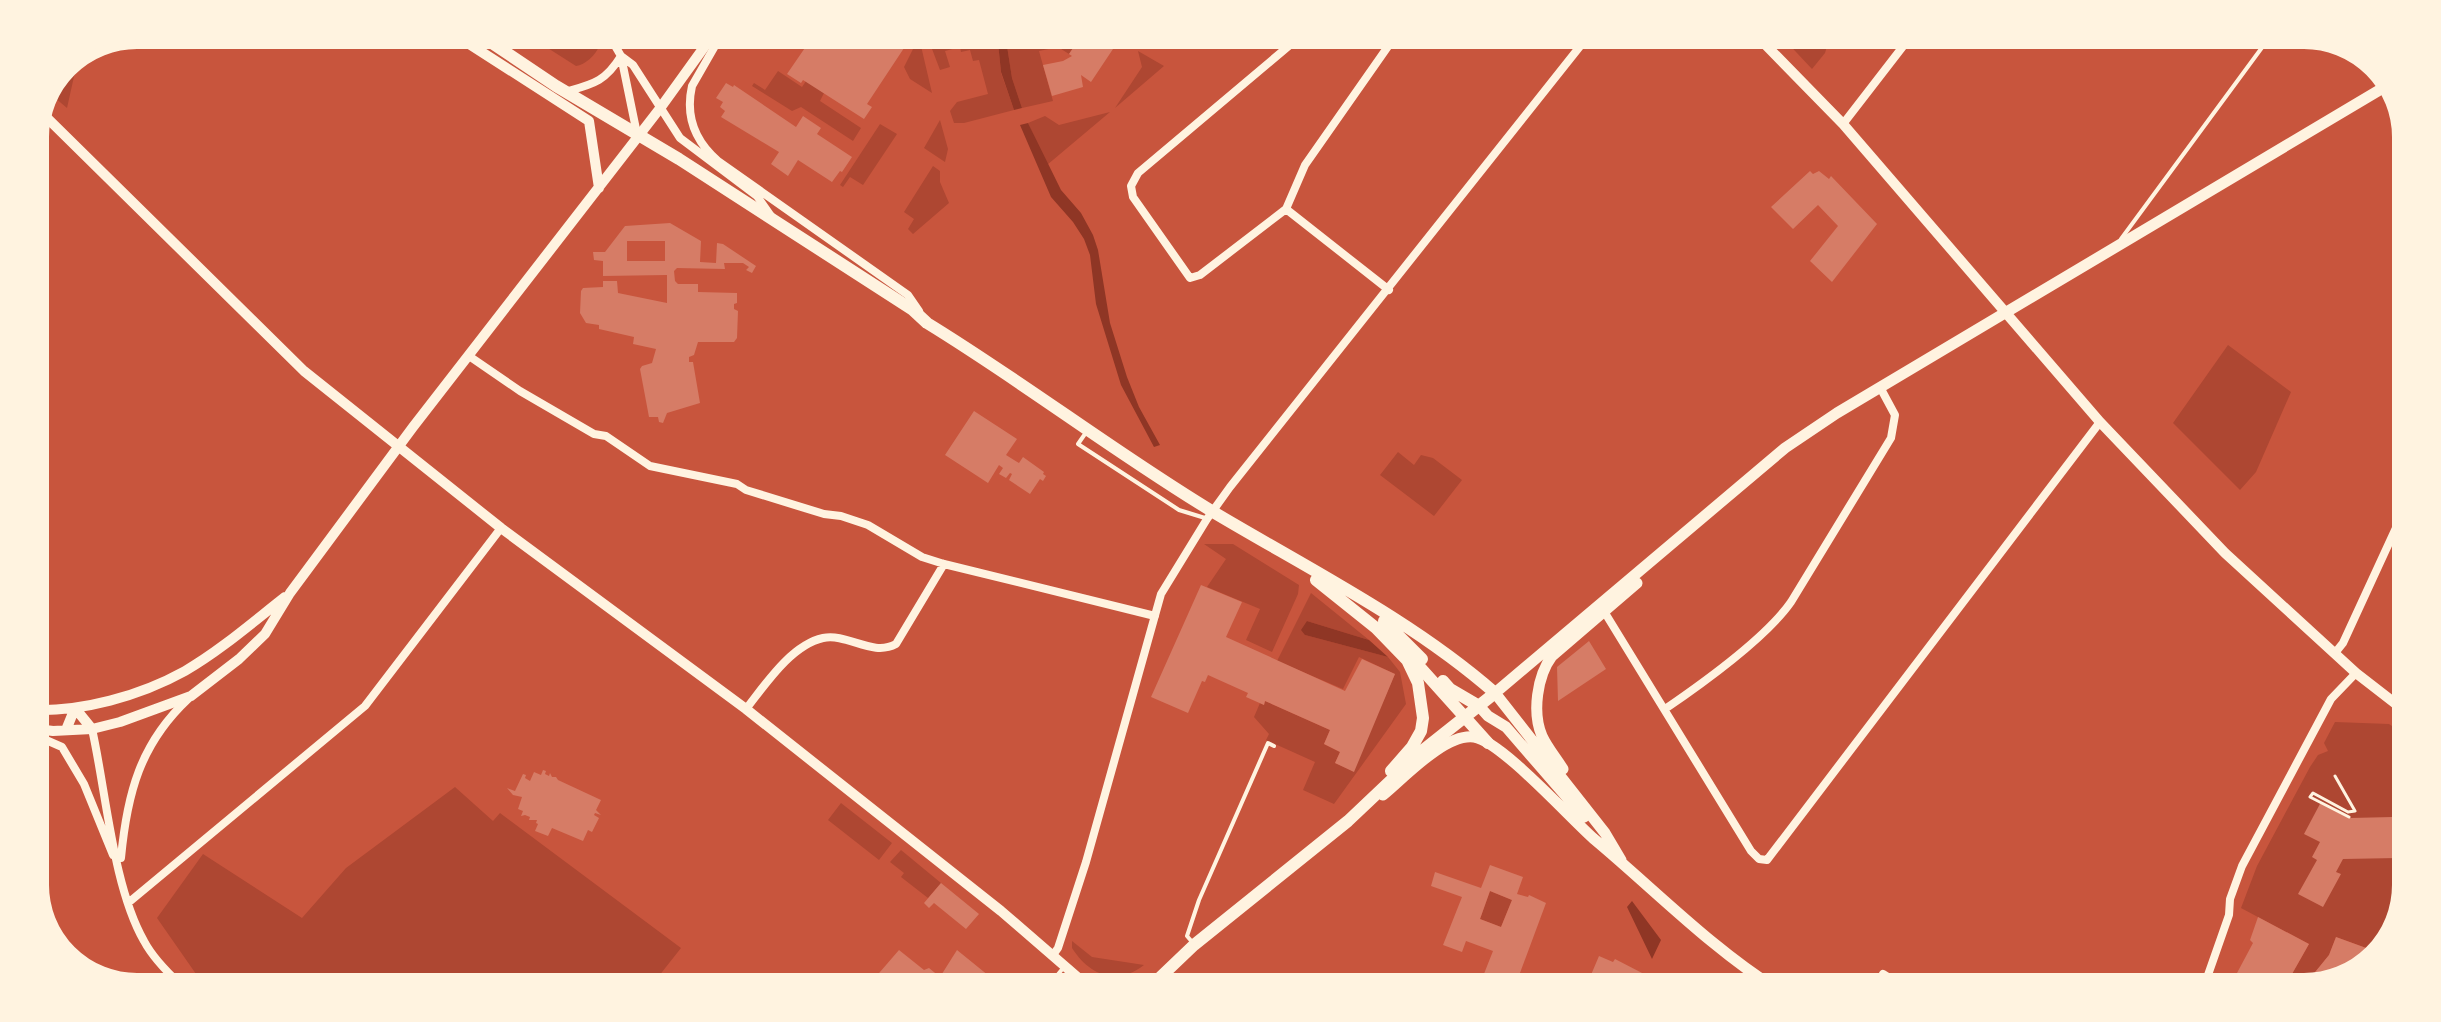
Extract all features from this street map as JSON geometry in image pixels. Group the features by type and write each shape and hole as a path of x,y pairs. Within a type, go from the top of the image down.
{"main road":[{"path":"493,44 913,310 927,323 1088,429 1210,515 1272,546 1338,585 1468,670 1495,693 1588,810"},
{"path":"1621,860 1542,735 1537,709 1544,667 1552,656 1671,545 1785,448 1837,413 2382,88"},
{"path":"1272,546 1376,628 1407,660 1418,683 1423,718 1421,731 1412,747 1348,821"},
{"path":"1338,585 1437,685 1488,743 1518,766 1593,838 1698,930 1762,978"},
{"path":"1368,604 1450,689 1506,727 1621,860"},
{"path":"1348,821 1428,746 1602,608"},
{"path":"1159,978 1194,945 1436,751 1452,742 1474,737 1488,743"}],"street":[{"path":"469,44 589,121 599,188"},
{"path":"614,44 621,56 637,135"},
{"path":"120,871 125,812 135,780 152,740 169,716 222,674 265,634 290,593 398,448 706,44"},
{"path":"716,44 692,86 691,119 704,148 908,295 927,323"},
{"path":"1291,44 1138,173 1131,186 1133,197 1190,278 1200,275 1286,209 1305,165 1390,44"},
{"path":"1053,955 1086,862 1161,594 1210,515 1582,44"},
{"path":"1765,44 1843,124 2100,422 2225,553 2356,673 2397,705"},
{"path":"1843,124 1905,44"},
{"path":"565,92 597,83 612,71 621,56"},
{"path":"621,56 633,65 680,138 757,196 772,219"},
{"path":"46,117 304,371 501,528 746,709 1079,978"},
{"path":"1286,209 1389,290"},
{"path":"469,356 504,377 520,391 594,434 606,436 650,466 737,484 746,490 824,514 841,516 868,525 922,557 944,564 1155,616"},
{"path":"1665,709 1718,671 1791,602 1891,438 1895,415 1881,389"},
{"path":"1602,608 1751,851 1759,859 1771,858 2100,422"},
{"path":"2335,653 2343,643 2397,526"},
{"path":"128,903 365,706 501,528"},
{"path":"746,709 784,661 818,640 830,638 882,649 896,644 944,564"},
{"path":"44,709 75,708 118,698 185,671 290,593"},
{"path":"2207,978 2242,866 2331,699 2356,673"},
{"path":"44,730 92,729 191,696"},
{"path":"75,708 92,729 128,903 142,938 174,978"},
{"path":"62,747 75,708"},
{"path":"44,737 62,747 84,784 120,871"},
{"path":"1883,974 1889,978"}],"lane":[{"path":"2115,249 2265,44"},
{"path":"1088,429 1078,444 1179,510 1210,515"},
{"path":"1194,945 1187,936 1199,900 1268,743 1274,746"},
{"path":"1055,978 1065,966"}],"path":[{"path":"2335,776 2355,811 2348,812 2313,793 2310,797 2349,817"}],"shaded area":[{"path":"541,44 598,44 590,59 576,66"},
{"path":"930,44 998,44 1001,73 1014,110 954,123 950,111 957,102 988,94 979,60 973,61 970,50 961,52 960,47 945,51 950,67 940,70"},
{"path":"998,44 1007,44 1012,78 1022,108 1014,110 1001,72"},
{"path":"1007,44 1076,44 1069,54 1058,47 1039,51 1053,101 1022,108 1012,78"},
{"path":"1789,44 1828,44 1825,53 1812,69"},
{"path":"915,45 921,46 932,93 910,79 904,67"},
{"path":"1138,51 1164,66 1115,108 1142,67"},
{"path":"76,67 67,108 54,97"},
{"path":"778,71 802,87 806,81 824,93 820,101 861,128 853,141 801,107 792,111 752,86 754,83 765,90"},
{"path":"1110,112 1047,165 1028,123 1045,116 1059,125"},
{"path":"940,120 948,149 945,162 924,148"},
{"path":"1028,123 1061,190 1081,213 1093,235 1110,323 1127,377 1160,445 1154,447 1121,385 1096,304 1090,255 1073,222 1051,197 1020,125"},
{"path":"880,124 897,134 863,185 850,177 843,187 840,185"},
{"path":"933,166 940,171 940,182 949,203 913,234 908,229 914,219 904,212"},
{"path":"2228,345 2291,392 2256,472 2240,490 2173,423"},
{"path":"1398,452 1414,465 1421,455 1433,458 1462,480 1434,516 1380,475"},
{"path":"1204,544 1233,544 1299,585 1298,594 1272,652 1246,640 1260,609 1207,587 1226,559"},
{"path":"1311,593 1369,640 1307,621 1305,635 1388,657 1400,672 1406,704 1334,804 1303,790 1315,762 1266,740 1269,734 1254,717 1260,703 1264,705 1265,701 1330,730 1324,744 1340,752 1335,763 1353,771 1395,674 1359,657 1343,689 1277,661"},
{"path":"1307,621 1369,640 1388,657 1305,635 1301,630"},
{"path":"2335,722 2389,724 2397,730 2397,885 2390,920 2371,950 2336,937 2329,955 2311,977 2300,978 2292,974 2309,944 2241,908 2257,866 2310,767 2318,755 2328,751 2324,743"},
{"path":"455,787 493,821 500,813 681,948 657,978 199,978 157,918 203,854 302,918 346,868"},
{"path":"841,803 892,843 879,860 828,820"},
{"path":"901,850 941,883 928,898 901,877 904,873 890,862"},
{"path":"1490,891 1512,900 1501,927 1480,919"},
{"path":"1632,901 1661,940 1652,959 1627,907"},
{"path":"1072,941 1092,957 1144,965 1124,975 1105,975 1079,958 1072,948"}],"building":[{"path":"808,44 906,45 867,104 872,107 864,119 803,80 801,83 787,74"},
{"path":"1076,44 1116,44 1091,82 1081,75 1083,87 1052,96 1043,65 1063,61 1072,56 1069,54"},
{"path":"726,83 734,85 796,127 803,116 821,128 817,134 852,157 842,172 832,182 798,160 788,176 771,164 779,152 721,117 725,111 720,107 723,102 716,98"},
{"path":"1810,171 1813,174 1819,171 1829,179 1831,176 1877,224 1832,282 1810,261 1838,226 1818,205 1793,229 1771,207"},
{"path":"670,223 701,241 700,262 716,263 717,243 756,266 752,273 746,270 749,267 743,263 724,263 725,269 677,268 674,271 678,284 698,284 698,292 737,293 734,309 738,311 737,338 734,342 698,342 689,362 693,362 700,403 667,413 663,423 659,422 658,417 649,417 640,369 652,363 656,349 633,344 634,337 586,323 580,313 583,288 603,287 603,281 617,281 618,293 667,303 667,275 603,276 603,261 594,260 593,252 605,252 625,226","holes":["627,241 665,241 665,261 627,261"]},
{"path":"974,411 1017,439 1006,455 1019,463 1023,457 1044,472 1046,476 1043,481 1040,479 1030,494 1009,480 1012,474 1006,478 999,474 1003,468 999,465 988,483 945,455"},
{"path":"1201,585 1242,602 1226,637 1345,691 1362,659 1395,674 1354,772 1335,763 1340,752 1324,744 1330,730 1265,701 1264,705 1246,697 1248,693 1208,675 1205,682 1202,681 1188,713 1151,697"},
{"path":"1589,641 1606,669 1558,701 1557,667"},
{"path":"543,770 545,774 549,776 550,773 552,777 601,800 596,810 601,815 595,813 599,818 583,841 552,828 548,836 535,831 537,820 521,816 523,811 518,809 522,797 513,795 507,788 515,791 523,774 530,781 534,772 541,775"},
{"path":"2321,802 2350,818 2397,814 2397,858 2343,859 2336,872 2341,874 2323,907 2298,894 2317,860 2312,857 2320,842 2304,834"},
{"path":"1490,865 1523,877 1517,894 1529,895 1546,903 1518,978 1482,978 1493,951 1466,941 1462,952 1443,945 1462,897 1431,886 1435,872 1481,888","holes":["1490,891 1512,900 1501,927 1480,919"]},
{"path":"941,883 979,914 966,929 934,903 929,908 924,903"},
{"path":"2258,917 2309,944 2292,974 2300,978 2246,978 2237,973 2253,943 2250,940"},
{"path":"2336,937 2371,950 2345,968 2311,977 2329,955"},
{"path":"899,950 924,970 929,968 940,977 957,950 992,978 875,978"},
{"path":"1599,956 1613,962 1615,959 1644,974 1646,978 1590,978"}]}
